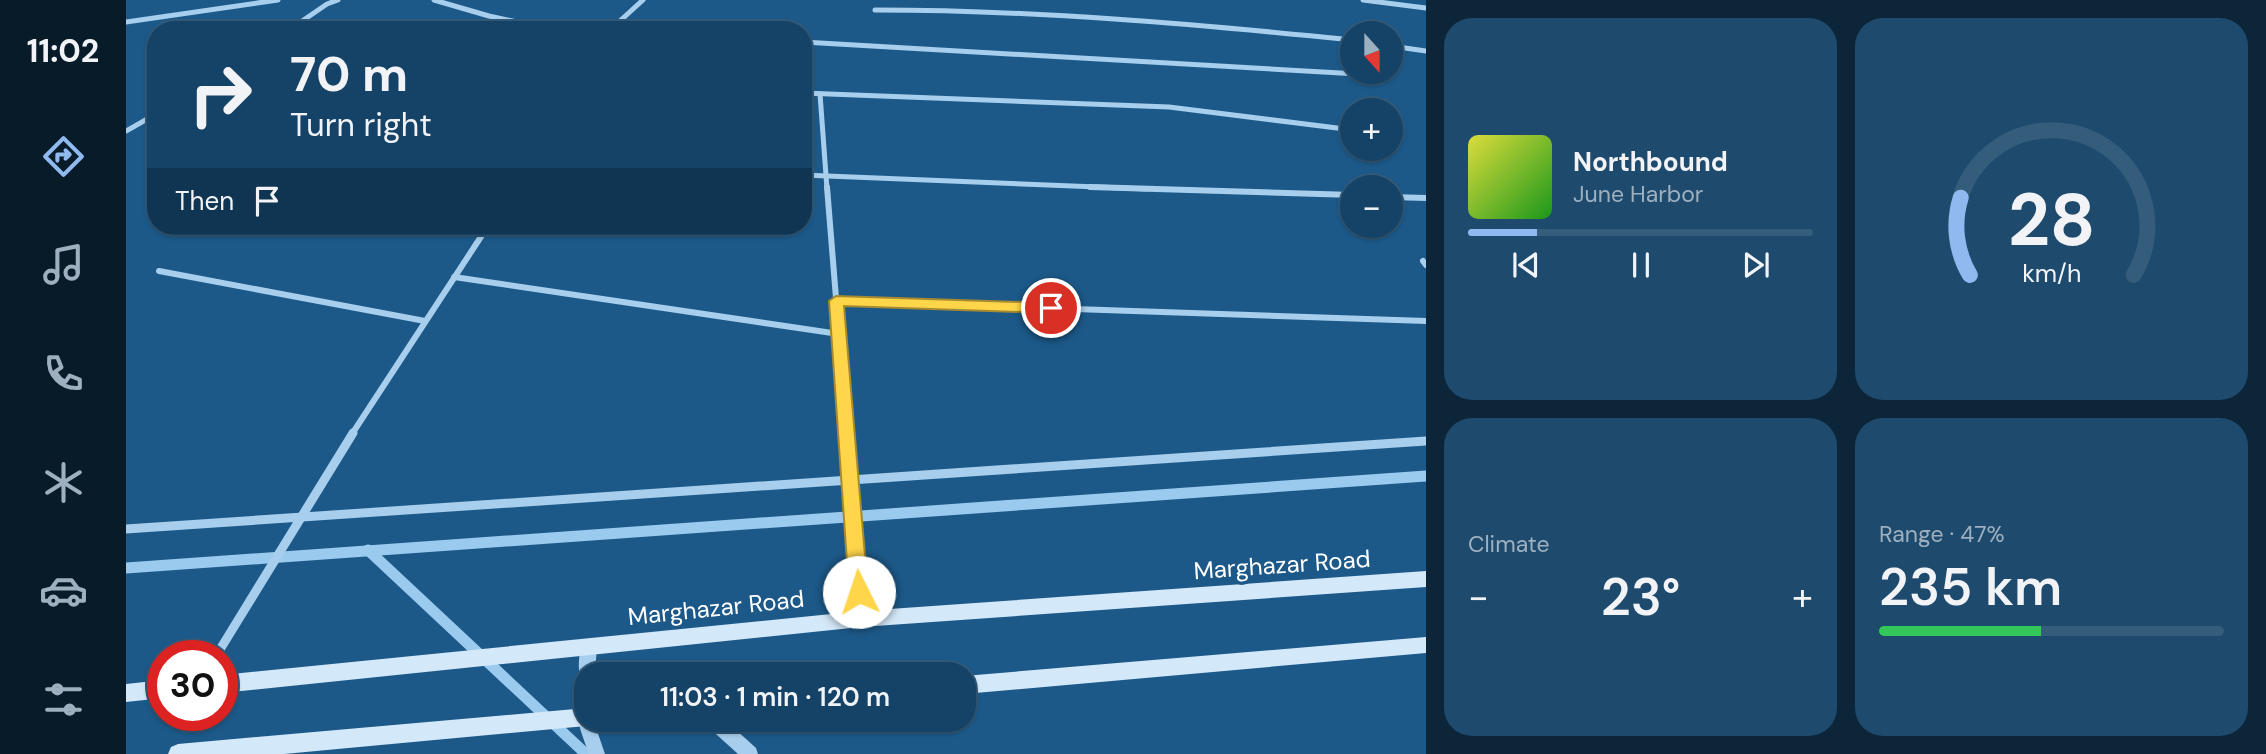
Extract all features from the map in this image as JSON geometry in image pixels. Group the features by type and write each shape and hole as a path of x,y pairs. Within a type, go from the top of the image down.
{"main road":[{"name":"Marghazar Road","path":"238,682 861,619 1426,579"},
{"path":"976,684 1426,645"},
{"path":"126,693 147,691"},
{"path":"178,754 574,718"}],"street":[{"path":"126,22 278,0"},
{"path":"302,21 327,4 338,0"},
{"path":"434,0 513,21"},
{"path":"619,21 643,0"},
{"path":"1363,0 1426,8"},
{"path":"875,10 942,10 1166,22 1340,38"},
{"path":"812,43 1340,73"},
{"path":"1404,48 1426,51"},
{"path":"812,94 1169,107 1340,128"},
{"path":"820,94 861,619"},
{"path":"126,131 147,119"},
{"path":"812,176 1340,195"},
{"path":"1403,197 1426,198"},
{"path":"226,640 379,390 482,235"},
{"path":"159,271 425,321"},
{"path":"454,277 839,334"},
{"path":"836,301 1426,321"},
{"path":"126,529 1426,441"},
{"path":"588,662 589,646"},
{"path":"590,732 597,754"},
{"path":"726,732 750,754"}],"waterway":[{"path":"369,551 1426,476"},
{"path":"126,568 369,551"},
{"path":"369,551 586,754"}],"route":[{"path":"859,592 836,301 1051,308"}]}
